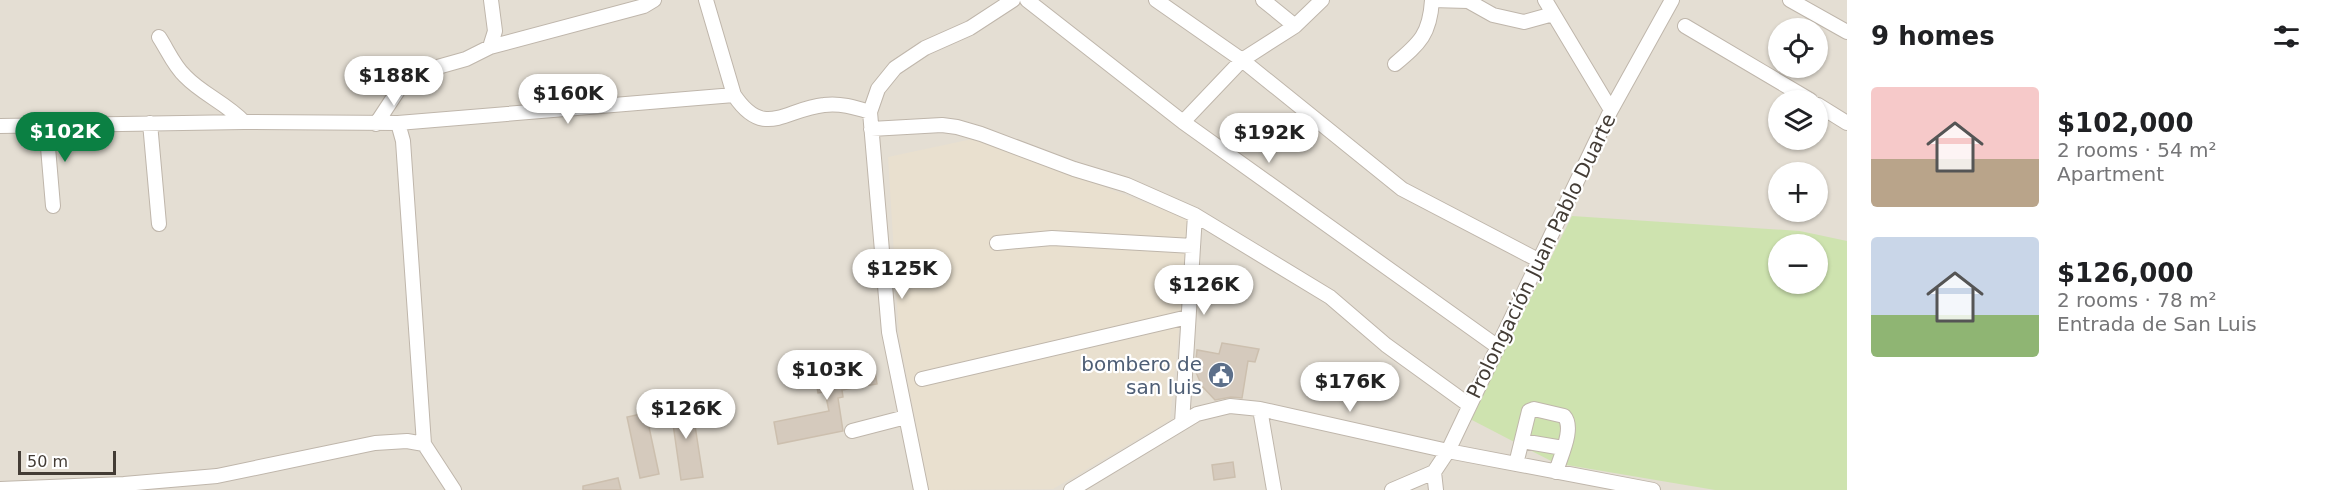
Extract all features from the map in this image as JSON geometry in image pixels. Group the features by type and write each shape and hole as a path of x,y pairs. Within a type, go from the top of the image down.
{"street":[{"path":"490,47 495,31 491,0"},
{"path":"376,123 399,89 434,68 466,59 490,47 644,6 654,0"},
{"path":"706,0 734,95 752,116 768,119 823,105 846,105 870,112"},
{"path":"921,490 890,332 870,112 878,89 895,68 925,48 970,28 1012,0"},
{"path":"1027,0 1183,122 1498,347"},
{"path":"1156,0 1242,60 1402,189 1538,260"},
{"path":"1263,0 1295,26"},
{"path":"1183,122 1242,60 1295,26 1322,0"},
{"path":"1395,64 1417,46 1431,22 1432,0 1468,1 1493,15 1524,22 1553,14"},
{"path":"1545,0 1611,110"},
{"name":"Prolongación Juan Pablo Duarte","path":"1434,472 1448,451 1611,110 1672,0"},
{"path":"1790,0 1847,32"},
{"path":"1685,26 1793,90"},
{"path":"159,37 183,75 198,88 232,110 244,122"},
{"path":"0,126 244,122 398,123 734,95"},
{"path":"1828,111 1847,123"},
{"path":"150,123 159,224"},
{"path":"398,123 403,141 423,444 454,490"},
{"path":"46,124 53,206"},
{"path":"871,129 942,125 957,127 1126,185 1195,215 1330,297 1386,345 1469,405"},
{"path":"1182,423 1195,215"},
{"path":"997,243 1052,238 1193,246"},
{"path":"922,379 1188,317"},
{"path":"1071,490 1197,414 1230,406 1260,409 1448,451 1653,490"},
{"path":"1260,409 1274,490"},
{"path":"1516,464 1529,411 1534,409 1567,418 1569,428 1556,472"},
{"path":"852,431 906,417"},
{"path":"0,489 218,483 375,443 407,441 423,444"},
{"path":"1522,441 1563,448"},
{"path":"1392,490 1434,472 1437,489"}],"shaded area":[{"path":"0,0 1847,0 1847,490 0,490"},
{"path":"977,138 1190,220 1170,420 1053,489 929,490 899,336 888,157"}],"green space":[{"path":"1572,216 1800,231 1814,234 1768,234 1768,294 1828,294 1828,237 1847,241 1847,490 1715,490 1555,463 1470,419"}],"building":[{"name":"bombero de san luis","path":"1222,343 1259,349 1255,362 1248,361 1242,398 1231,397 1215,400 1202,386 1195,370 1197,350 1219,354"},
{"path":"873,360 877,384 842,390 843,397 838,398 843,431 778,444 774,422 829,411 825,392 818,393 814,366 828,364 828,368"},
{"path":"691,400 703,477 681,480 670,403"},
{"path":"646,413 659,474 640,478 627,417"},
{"path":"1233,462 1235,477 1214,480 1212,465"},
{"path":"618,478 621,490 583,490 583,486"}],"place":[{"name":"bombero de san luis","path":"1221,375"}]}
